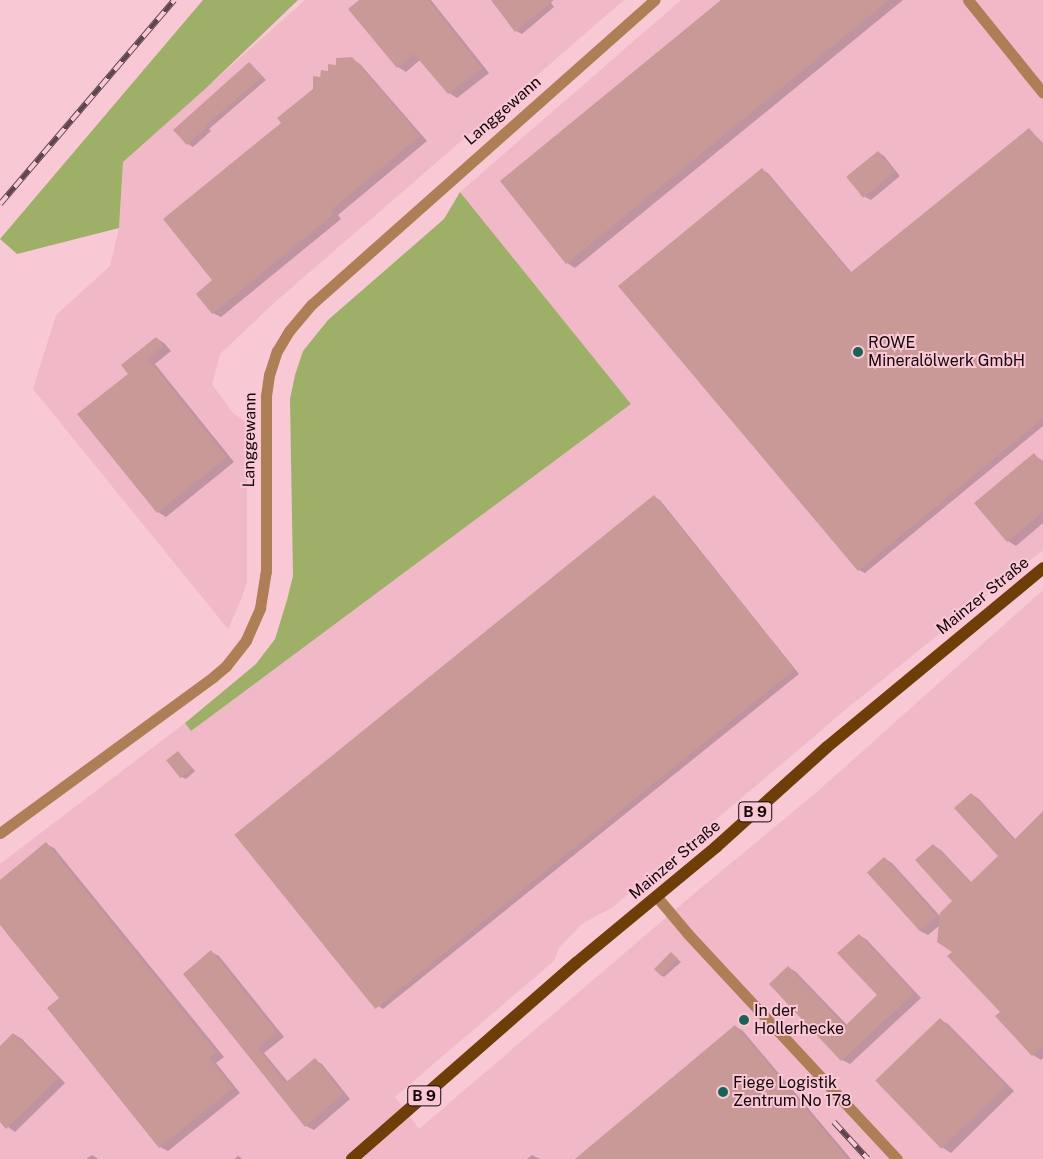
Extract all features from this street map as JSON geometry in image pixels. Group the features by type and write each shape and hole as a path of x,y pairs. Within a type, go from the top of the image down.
{"main road":[{"name":"Mainzer Straße","path":"352,1159 569,968 657,898 827,747 1043,568"}],"street":[{"name":"Langgewann","path":"0,833 213,677 226,666 246,640 260,608 266,571 265,419 267,389 269,375 277,351 288,331 320,297 655,0"},
{"path":"968,0 1043,93"},
{"path":"657,898 688,934 897,1159"}],"shaded area":[{"path":"305,0 624,0 274,303 220,354 212,384 233,413 247,423 247,581 228,629 33,389 56,315 110,266 119,228 123,162"},
{"path":"681,0 1043,0 1043,550 850,706 613,907 582,924 559,948 554,961 395,1097 419,1129 696,892 818,791 1043,590 1043,1159 0,1159 0,864 185,723 191,730 631,404 460,192"}],"green space":[{"path":"203,0 298,0 204,90 123,162 119,228 17,254 0,239"},
{"path":"460,192 631,404 191,731 185,723 256,664 275,639 287,600 293,576 290,399 303,351 328,320 444,219"}],"building":[{"path":"359,0 428,0 482,68 448,94 414,54 397,68 348,9"},
{"path":"491,0 554,0 515,32"},
{"path":"721,0 889,0 566,264 500,181"},
{"path":"352,57 420,136 331,210 334,214 212,314 196,294 212,280 163,219 281,123 277,118 313,89 313,76 320,77 321,70 328,71 328,64 336,65 336,58"},
{"path":"249,62 262,77 205,126 206,128 187,145 173,130"},
{"name":"ROWE Mineralölwerk GmbH","path":"1029,128 1043,145 1043,418 858,571 618,286 762,168 850,273"},
{"path":"878,151 895,172 863,198 846,177"},
{"path":"156,337 164,346 148,359 227,457 157,513 77,414 128,374 121,365"},
{"path":"1034,453 1043,464 1043,512 1007,542 974,503"},
{"path":"654,495 795,669 375,1009 234,835"},
{"path":"178,751 192,769 180,778 166,760"},
{"path":"971,793 1014,840 1043,811 1043,1046 1032,1056 995,1016 1000,1012 947,956 952,952 937,942 940,913 952,901 915,860 933,844 970,883 998,856 954,808"},
{"path":"46,842 216,1052 209,1058 233,1088 159,1148 47,1008 59,998 0,925 0,880"},
{"path":"884,857 937,916 920,931 867,872"},
{"path":"859,934 914,993 841,1061 769,984 788,966 845,1026 877,995 837,953"},
{"path":"211,950 277,1032 258,1048 285,1083 315,1058 343,1094 305,1127 183,974"},
{"path":"671,952 678,959 661,976 654,969"},
{"path":"940,1018 1006,1086 941,1149 875,1081"},
{"name":"Fiege Logistik Zentrum No 178","path":"735,1025 848,1159 575,1159"},
{"path":"13,1033 58,1078 6,1129 0,1122 0,1046"}],"railway":[{"path":"0,204 174,0"},
{"path":"834,1122 868,1159"}],"place":[{"name":"ROWE Mineralölwerk GmbH","path":"858,352"},
{"name":"In der Hollerhecke","path":"744,1020"},
{"name":"Fiege Logistik Zentrum No 178","path":"723,1092"}]}
